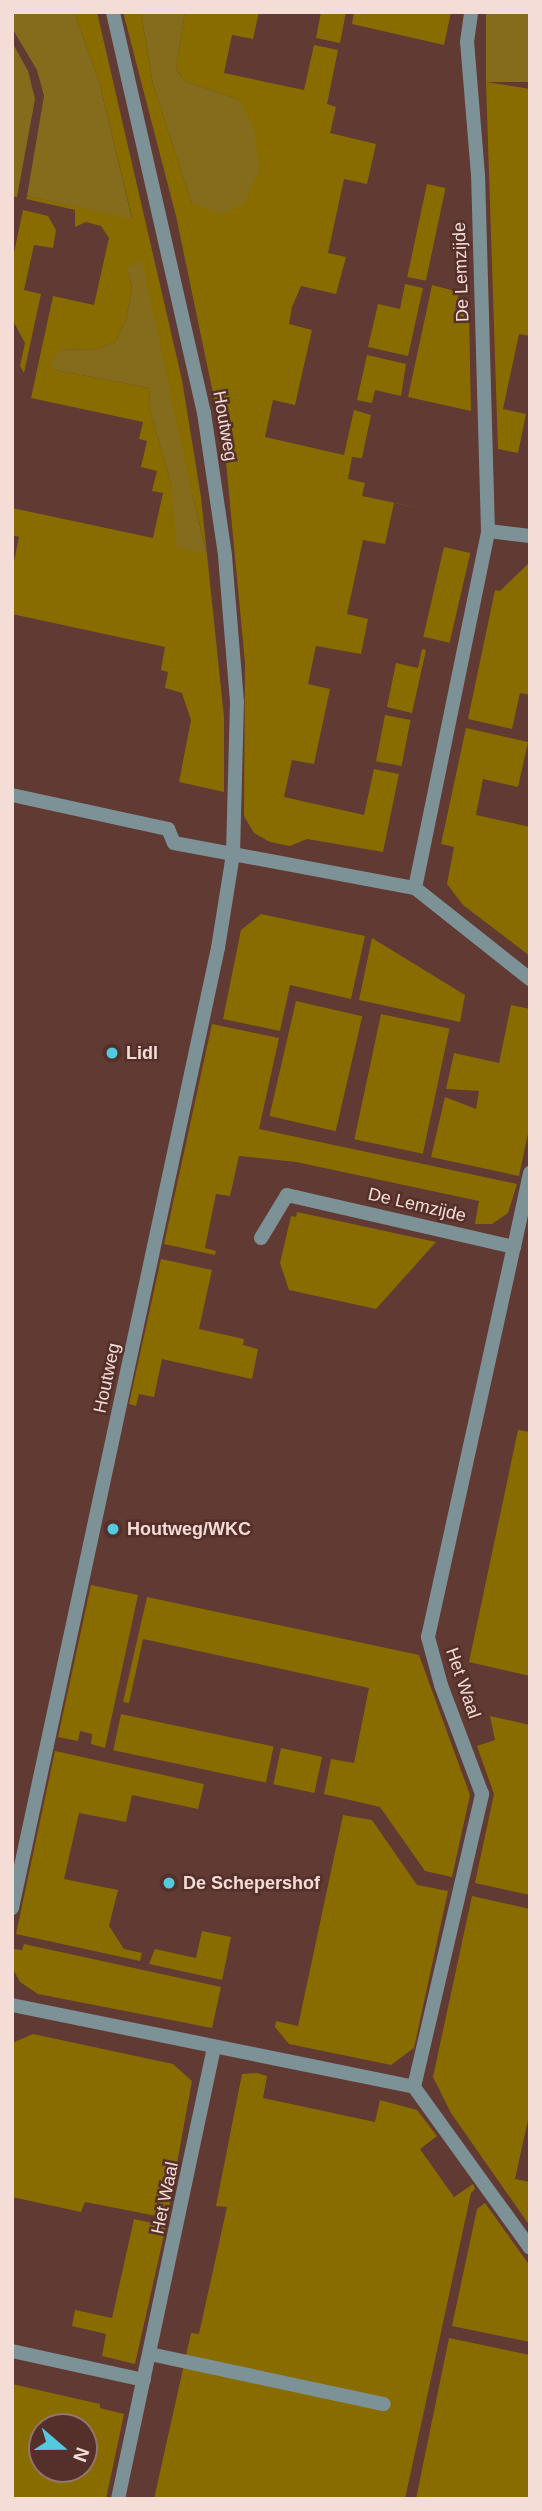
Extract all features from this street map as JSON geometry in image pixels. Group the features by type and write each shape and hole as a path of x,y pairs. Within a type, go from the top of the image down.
{"street":[{"name":"Houtweg","path":"12,1908 218,948 233,854 237,702 225,555 204,413 113,12"},
{"name":"De Lemzijde","path":"415,888 488,531 478,175 467,42 471,12"},
{"path":"488,531 530,536"},
{"path":"12,795 168,829 171,842 415,888 530,979"},
{"path":"514,1247 530,1173"},
{"name":"De Lemzijde","path":"261,1238 287,1195 514,1247"},
{"name":"Het Waal","path":"414,2087 482,1794 441,1685 428,1637 514,1247"},
{"path":"12,2006 214,2049 414,2087 530,2248"},
{"name":"Het Waal","path":"118,2499 214,2049"},
{"path":"12,2351 144,2380"},
{"path":"150,2354 384,2403"}],"shaded area":[{"path":"12,12 74,12 100,85 132,219 27,196 44,96 37,70 12,28"},
{"path":"74,12 97,12 182,380 207,552 127,267 132,288 126,320 115,342 94,350 61,349 55,370 150,388 149,407 171,483 207,553 224,717 224,792 179,782 191,720 182,693 165,688 168,672 161,670 165,647 12,614 12,571 19,537 12,535 12,508 153,538 163,493 152,491 157,471 141,467 147,441 139,439 143,422 31,398 53,296 94,305 109,238 101,226 86,222 75,227 75,210 26,199 27,196 132,218 100,85"},
{"path":"123,12 141,12 153,84 192,203 240,100 184,81 176,69 185,12 259,12 253,39 232,35 224,73 304,90 314,45 338,50 327,104 336,107 330,133 376,144 367,184 344,179 328,253 346,257 336,294 301,286 292,307 289,324 312,330 295,405 273,400 265,437 344,455 354,410 371,415 362,458 352,457 348,479 365,483 362,496 429,510 394,503 385,544 363,540 347,614 368,619 361,654 316,646 308,684 330,689 314,764 292,760 284,797 364,815 374,769 399,774 383,852 307,839 290,846 270,842 254,833 244,816 245,663 225,451 176,216"},
{"path":"141,12 185,12 176,69 184,81 240,100 254,129 259,170 244,204 221,214 192,203 153,84"},
{"path":"321,12 346,12 340,43 316,38"},
{"path":"354,12 451,12 444,45 352,24"},
{"path":"486,12 530,12 530,82 486,82"},
{"path":"12,42 28,71 35,99 17,197 12,196"},
{"path":"486,82 530,89 530,336 519,334 503,409 526,414 518,453 498,449"},
{"path":"427,184 446,188 426,281 407,277"},
{"path":"23,210 48,216 56,230 53,248 34,245 24,290 41,294 24,373 20,366 25,343 12,319 12,262"},
{"path":"142,261 207,554 177,547 171,483 149,407 150,388 55,370 50,363 61,349 94,350 115,342 126,320 132,288 127,267"},
{"path":"405,284 423,288 408,356 368,347 378,304 400,309"},
{"path":"432,285 459,292 455,309 469,312 471,411 408,397"},
{"path":"367,355 406,364 401,396 375,390 372,403 357,400"},
{"path":"444,547 470,553 450,643 423,637"},
{"path":"530,562 530,695 520,693 512,729 468,719 495,590 500,591"},
{"path":"422,649 426,650 412,713 387,707 396,663 418,668"},
{"path":"385,715 411,720 402,766 376,761"},
{"path":"466,728 528,742 518,787 483,779 476,815 530,827 530,956 463,905 447,884 454,847 441,844"},
{"path":"261,914 365,936 351,999 290,985 280,1031 223,1019 241,930"},
{"path":"372,938 465,995 460,1022 359,1000"},
{"path":"296,1001 362,1016 336,1131 269,1116"},
{"path":"511,1005 530,1009 530,1124 519,1176 431,1157 445,1097 476,1109 479,1091 446,1089 454,1053 499,1063"},
{"path":"381,1014 449,1029 423,1154 354,1139"},
{"path":"212,1024 279,1038 259,1129 517,1184 508,1213 492,1224 475,1224 479,1201 296,1162 239,1156 230,1196 216,1194 205,1248 216,1251 215,1255 164,1244"},
{"path":"297,1212 436,1242 376,1309 289,1290 280,1263 291,1216 296,1217"},
{"path":"161,1259 212,1270 199,1329 244,1339 243,1345 258,1349 252,1379 162,1359 154,1397 139,1394 136,1406 129,1404"},
{"path":"518,1430 530,1432 530,1676 469,1662"},
{"path":"91,1585 138,1595 105,1748 91,1744 92,1734 80,1731 78,1741 58,1737"},
{"path":"147,1597 419,1655 470,1795 452,1877 425,1871 380,1807 324,1794 331,1759 354,1763 369,1688 143,1639 129,1703 123,1702"},
{"path":"121,1714 274,1746 266,1783 113,1750"},
{"path":"490,1716 530,1725 530,1895 475,1883 494,1794 477,1746 495,1740"},
{"path":"281,1748 322,1757 314,1793 273,1784"},
{"path":"55,1751 204,1784 198,1809 132,1795 126,1822 79,1813 64,1879 118,1890 109,1926 124,1949 142,1953 140,1961 16,1934"},
{"path":"343,1815 372,1820 417,1885 448,1891 414,2048 391,2065 289,2044 275,2027 276,2021 298,2026"},
{"path":"472,1896 530,1909 530,2111 515,2179 530,2182 530,2226 451,2113 433,2077"},
{"path":"202,1931 231,1937 222,1980 149,1964 155,1949 196,1958"},
{"path":"24,1944 221,1987 212,2028 38,1994 20,1982 13,1969 13,1949 22,1950"},
{"path":"33,2034 173,2064 192,2081 167,2218 85,2202 81,2212 12,2197 12,2043"},
{"path":"257,2073 267,2076 263,2098 375,2122 380,2100 417,2110 437,2136 420,2149 454,2197 473,2184 475,2189 471,2193 405,2499 154,2499 191,2333 199,2334 227,2207 216,2206 242,2074"},
{"path":"485,2203 530,2266 530,2342 452,2326 477,2209"},
{"path":"134,2219 166,2226 135,2364 102,2356 106,2334 72,2326 75,2310 112,2318"},
{"path":"449,2338 530,2355 530,2499 416,2499"},
{"path":"12,2384 100,2404 100,2408 124,2414 106,2499 12,2499"}],"place":[{"name":"Lidl","path":"112,1053"},
{"name":"Houtweg/WKC","path":"113,1529"},
{"name":"De Schepershof","path":"169,1883"}]}
